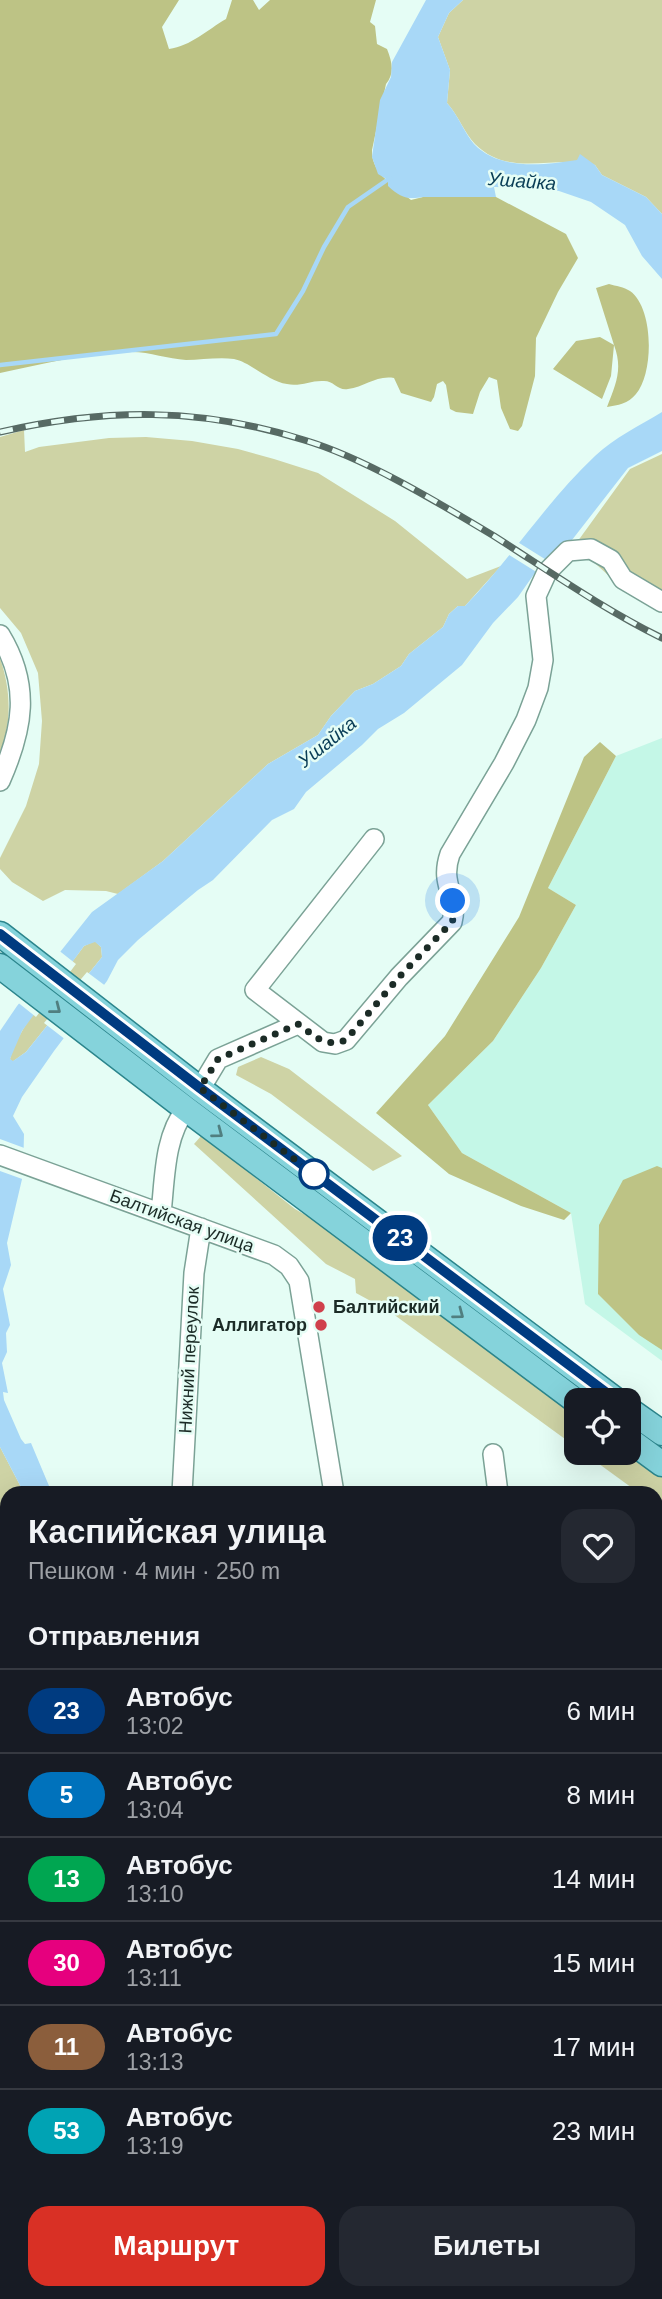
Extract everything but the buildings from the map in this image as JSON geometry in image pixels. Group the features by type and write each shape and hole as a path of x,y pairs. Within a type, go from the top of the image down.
{"main road":[{"path":"9,941 600,1388"},
{"path":"1,967 564,1392"},
{"path":"641,1418 662,1433"},
{"path":"641,1449 662,1464"}],"street":[{"path":"374,839 255,990 323,1042 335,1044 346,1040 399,977 452,922 455,913 445,868 450,854 504,763 526,720 538,688 543,660 536,596 547,572 568,551 592,550 611,559 623,579 662,602"},
{"path":"0,635 10,657 20,697 20,723 15,747 0,781"},
{"path":"200,1088 218,1059 298,1024"},
{"path":"161,1213 171,1137 178,1119 186,1109"},
{"name":"Балтийская улица","path":"0,1155 274,1255 289,1266 299,1281 333,1486"},
{"name":"Нижний переулок","path":"183,1486 194,1273 201,1228"},
{"path":"493,1454 497,1486"}],"shaded area":[{"path":"463,0 662,0 662,214 646,197 602,175 595,165 580,162 518,163 489,154 475,144 447,103 450,70 438,37 449,13"},
{"path":"24,430 25,452 39,447 109,438 146,437 192,441 274,459 318,473 395,521 467,579 501,566 465,606 458,606 449,614 443,627 409,654 401,666 373,684 355,691 331,716 318,735 268,764 163,861 118,894 65,890 43,901 12,882 0,869 0,858 26,806 39,764 42,721 38,673 21,633 0,608 0,437"},
{"path":"662,454 662,608 609,576 575,545 630,469"},
{"path":"0,658 9,706 7,730 0,754"},
{"path":"662,738 662,1361 585,1304 571,1213 462,1153 428,1105 493,1041 541,968 576,905 548,888 616,756"},
{"path":"95,941 101,947 102,957 26,1052 12,1062 10,1059 15,1045 31,1016 84,946"},
{"path":"261,1057 289,1069 402,1156 373,1171 271,1094 236,1075 238,1067"},
{"path":"202,1135 295,1209 356,1244 564,1401 564,1438 389,1311 356,1293 355,1279 326,1264 194,1144"},
{"path":"0,1447 20,1486 0,1486"},
{"path":"641,1460 662,1474 662,1486 629,1486 600,1465 641,1465"}],"green space":[{"path":"0,0 179,0 162,27 169,49 192,41 226,19 232,0 253,0 259,10 270,0 376,0 370,22 375,26 377,44 387,49 392,67 372,150 375,166 380,173 411,200 423,197 496,197 566,234 578,258 536,338 535,376 522,426 518,431 510,429 501,408 497,380 489,377 480,392 473,414 450,409 443,381 437,384 431,402 401,393 394,378 382,378 345,389 324,381 292,385 228,358 186,360 139,352 99,354 0,373"},
{"path":"609,284 630,291 638,299 644,311 649,341 646,371 636,394 626,402 607,407 616,384 618,362 596,288"},
{"path":"600,337 614,345 611,376 602,399 553,369 576,341"},
{"path":"600,742 616,756 548,888 576,905 541,968 493,1041 428,1105 462,1153 571,1213 564,1220 521,1206 449,1174 376,1113 445,1036 519,917 584,757"},
{"path":"657,1166 662,1168 662,1350 639,1335 598,1294 599,1225 623,1180"}],"water":[{"name":"Ушайка","path":"426,0 463,0 449,13 438,37 450,70 447,103 474,144 496,159 523,164 577,160 580,154 595,165 602,175 646,197 662,214 662,279 642,256 625,225 591,202 559,191 494,187 496,197 408,198 388,186 388,180 378,174 372,157 380,100 391,77 392,62"},
{"name":"Ушайка","path":"662,412 662,451 628,468 572,540 554,550 544,560 518,597 493,623 462,665 404,713 378,729 306,792 294,809 272,820 213,880 138,940 118,960 107,981 22,1097 13,1116 24,1134 23,1175 7,1243 11,1265 3,1289 10,1325 6,1333 7,1352 2,1363 8,1393 3,1392 21,1439 25,1444 31,1443 49,1486 20,1486 0,1447 0,1031 92,912 163,861 268,764 318,735 331,716 355,691 373,684 401,666 409,654 443,627 449,614 458,606 465,606 560,492 595,456 618,438","holes":["95,942 101,947 102,957 26,1052 13,1061 10,1059 22,1031 84,946"]}],"pier":[{"path":"516,541 548,561 538,573 506,553"},
{"path":"57,949 76,964 36,1017 16,1001"},
{"path":"87,972 107,987 66,1040 44,1023"},
{"path":"0,1139 27,1149 25,1180 0,1171"}],"waterway":[{"path":"0,365 276,334 303,291 324,247 348,207 390,178"}],"railway":[{"path":"0,432 78,418 153,415 228,421 304,440 352,458 426,496 597,602 662,638"}],"bus line":[{"name":"23","path":"0,934 200,1088 600,1388"}],"place":[{"name":"Балтийский","path":"319,1307"},
{"name":"Аллигатор","path":"321,1325"}],"route":[{"path":"314,1174 200,1088 218,1059 298,1024 323,1042 335,1044 346,1040 399,977 452,922 455,913 453,901"}]}
